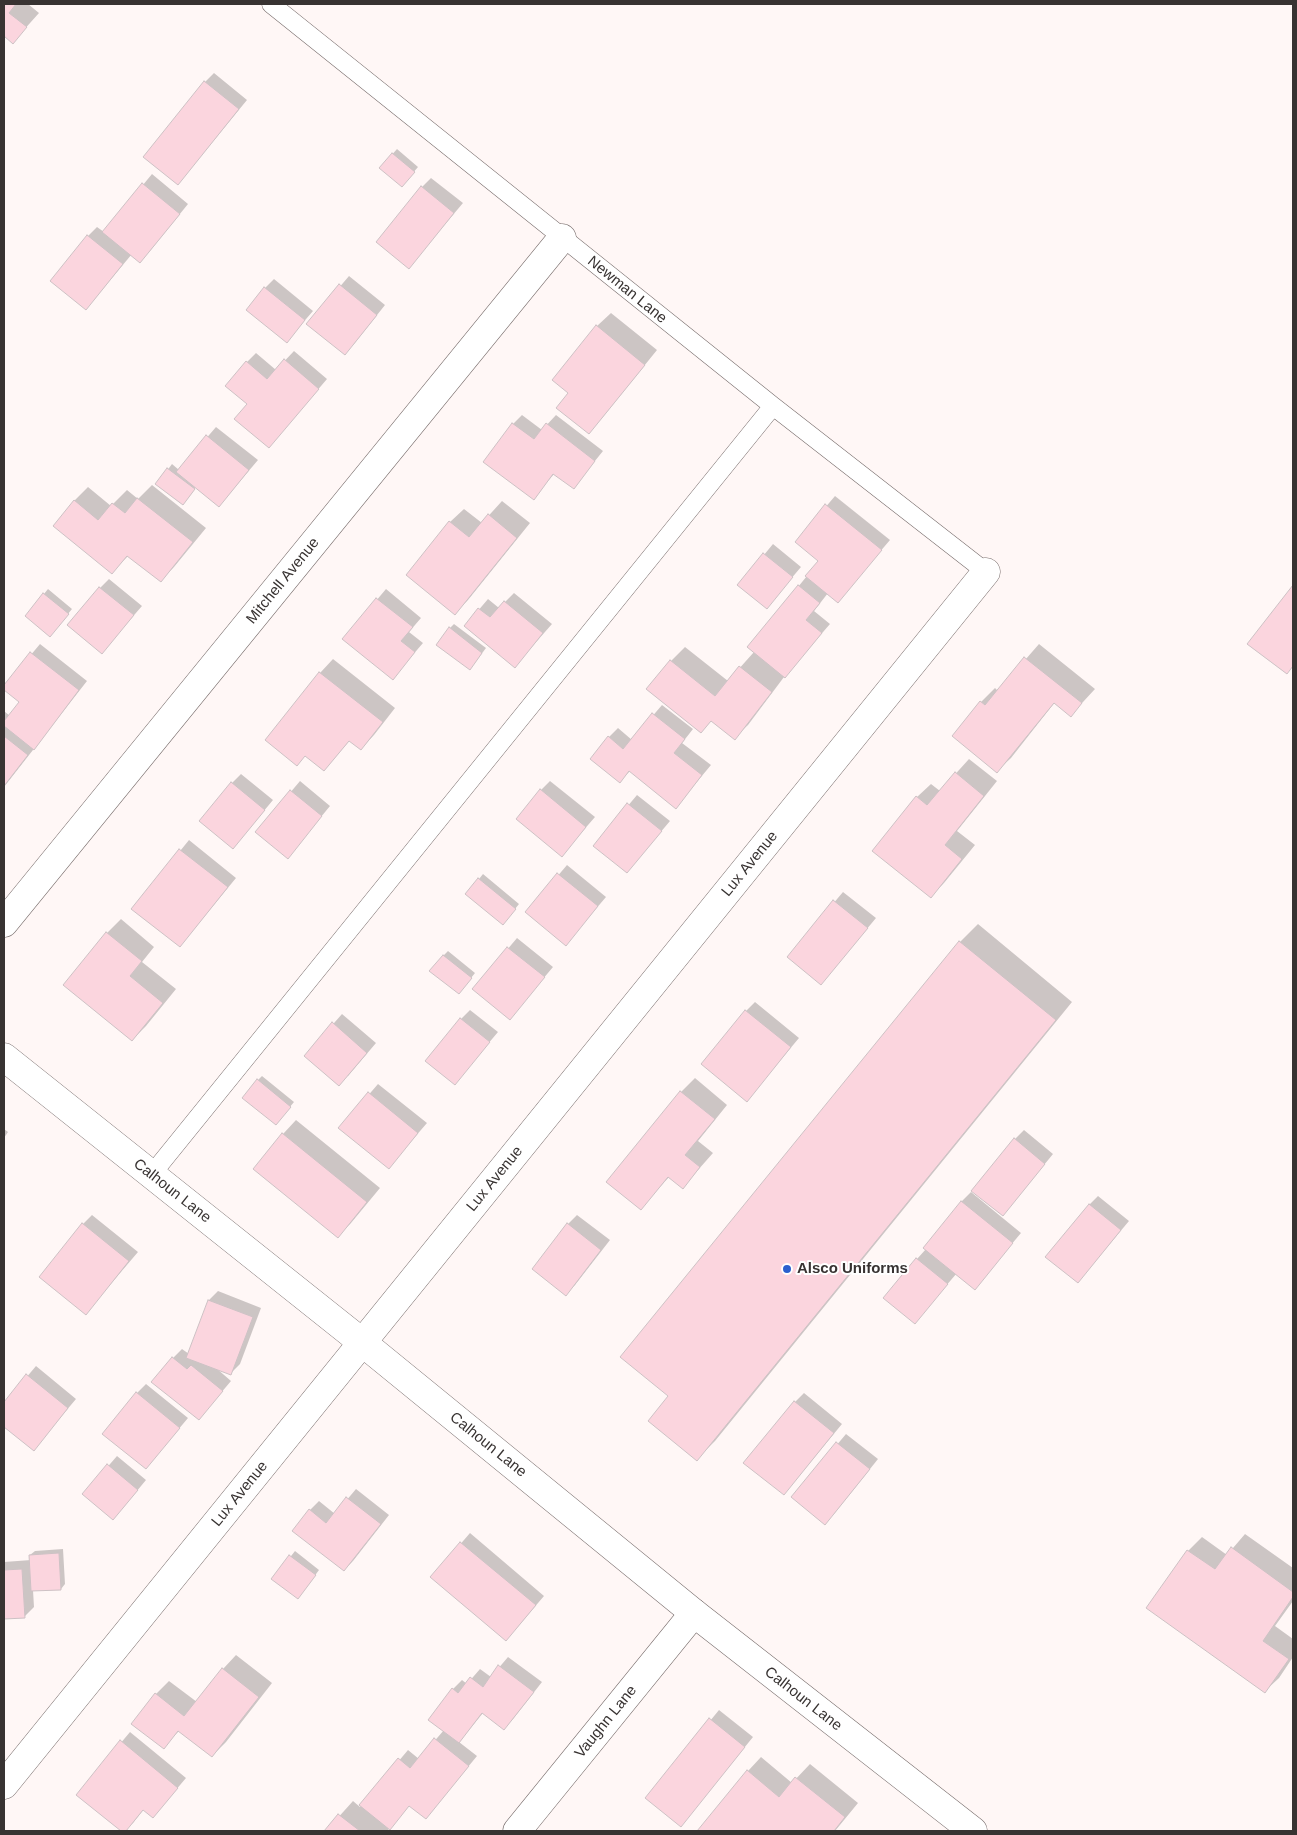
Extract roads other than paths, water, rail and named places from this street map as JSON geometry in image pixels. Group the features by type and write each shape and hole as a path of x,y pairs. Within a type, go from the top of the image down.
{"street":[{"name":"Mitchell Avenue","path":"4,923 562,238"},
{"name":"Lux Avenue","path":"4,1785 986,572"},
{"name":"Calhoun Lane","path":"4,1057 363,1343 694,1614 973,1831"},
{"name":"Vaughn Lane","path":"518,1831 694,1614"}],"lane":[{"name":"Newman Lane","path":"271,4 773,406 986,572"},
{"path":"152,1174 773,406"}],"place":[{"name":"Alsco Uniforms","path":"787,1269"}]}
